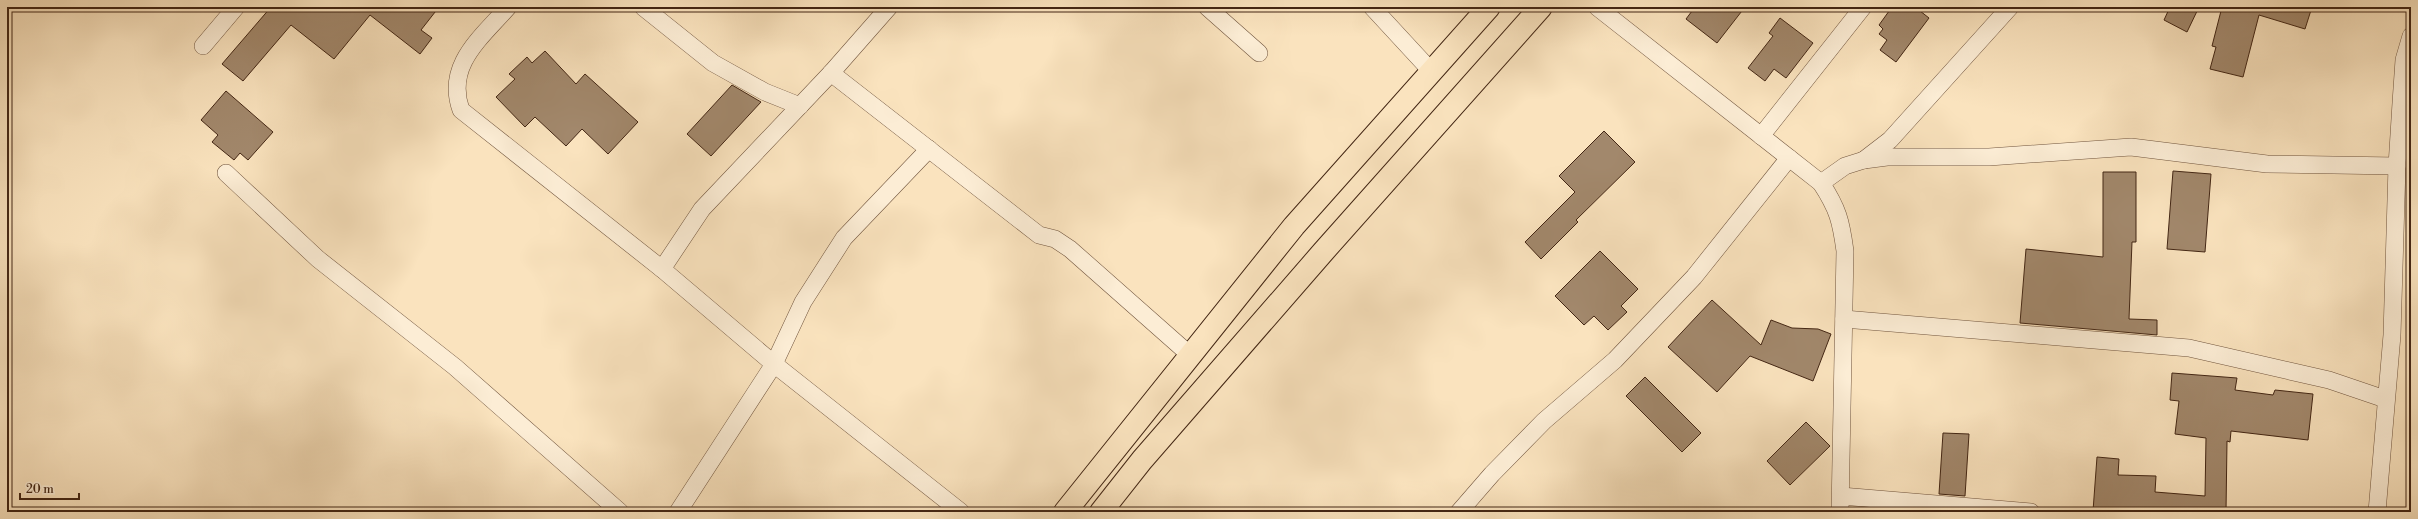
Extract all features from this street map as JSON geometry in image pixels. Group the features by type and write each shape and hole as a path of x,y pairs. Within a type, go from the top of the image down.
{"main road":[{"path":"1065,512 1294,226 1489,7"},
{"path":"1101,512 1142,460 1323,252 1541,7"}],"street":[{"path":"203,46 236,7"},
{"path":"643,7 713,63 765,92 800,106"},
{"path":"662,269 702,209 831,73 889,7"},
{"path":"1207,7 1259,53"},
{"path":"1372,7 1432,72"},
{"path":"1597,7 1820,183 1836,206 1845,251 1840,504 2031,512"},
{"path":"1761,136 1863,7"},
{"path":"1864,160 1890,140 2010,7"},
{"path":"505,8 464,59 457,78 456,95 461,110 662,269 774,364 961,512"},
{"path":"2377,512 2385,399 2392,328 2397,166 2404,60 2411,36"},
{"path":"831,73 1038,235 1055,239 1070,250 1190,355"},
{"path":"1820,183 1845,166 1864,160 1887,157 1989,157 2131,148 2267,164 2397,166"},
{"path":"678,512 774,364 803,302 844,238 929,149"},
{"path":"1459,512 1492,474 1544,421 1615,360 1694,277 1789,158"},
{"path":"226,173 318,259 455,367 620,512"},
{"path":"1844,319 2189,348 2329,380 2385,399"}],"building":[{"path":"271,7 439,7 421,30 432,38 420,54 370,15 334,59 291,25 243,81 222,64"},
{"path":"1695,7 1745,7 1717,43 1686,19"},
{"path":"1892,7 1915,7 1929,18 1896,62 1880,50 1887,40 1879,34 1883,29 1879,25"},
{"path":"2170,7 2199,7 2187,32 2164,20"},
{"path":"2222,7 2312,7 2305,29 2259,15 2243,77 2210,69 2216,47 2212,46"},
{"path":"1780,18 1813,43 1786,78 1774,69 1765,81 1748,68 1773,36 1769,33"},
{"path":"545,51 576,84 585,74 638,122 608,154 582,129 566,146 535,117 525,127 496,97 515,79 509,74 527,57 532,63"},
{"path":"732,85 761,102 711,156 687,134"},
{"path":"226,91 273,132 248,160 240,153 234,160 212,142 218,135 201,120"},
{"path":"1604,131 1635,162 1576,220 1578,222 1541,259 1525,242 1575,192 1559,176"},
{"path":"2173,171 2211,174 2205,252 2167,249"},
{"path":"2103,172 2136,172 2136,242 2132,242 2129,319 2157,320 2157,335 2020,323 2026,249 2103,257"},
{"path":"1600,251 1638,289 1621,306 1627,312 1608,330 1594,316 1584,325 1555,296"},
{"path":"1712,300 1761,345 1771,320 1792,328 1818,329 1831,334 1813,381 1750,356 1717,392 1668,347"},
{"path":"2172,373 2237,378 2235,390 2273,395 2275,390 2313,394 2308,440 2231,431 2230,442 2227,441 2226,512 2093,511 2097,457 2119,459 2118,475 2156,476 2155,492 2205,496 2206,438 2175,434 2179,401 2170,400"},
{"path":"1645,377 1701,433 1682,452 1626,396"},
{"path":"1806,422 1830,446 1790,485 1767,461"},
{"path":"1943,433 1969,434 1965,496 1939,494"}]}
